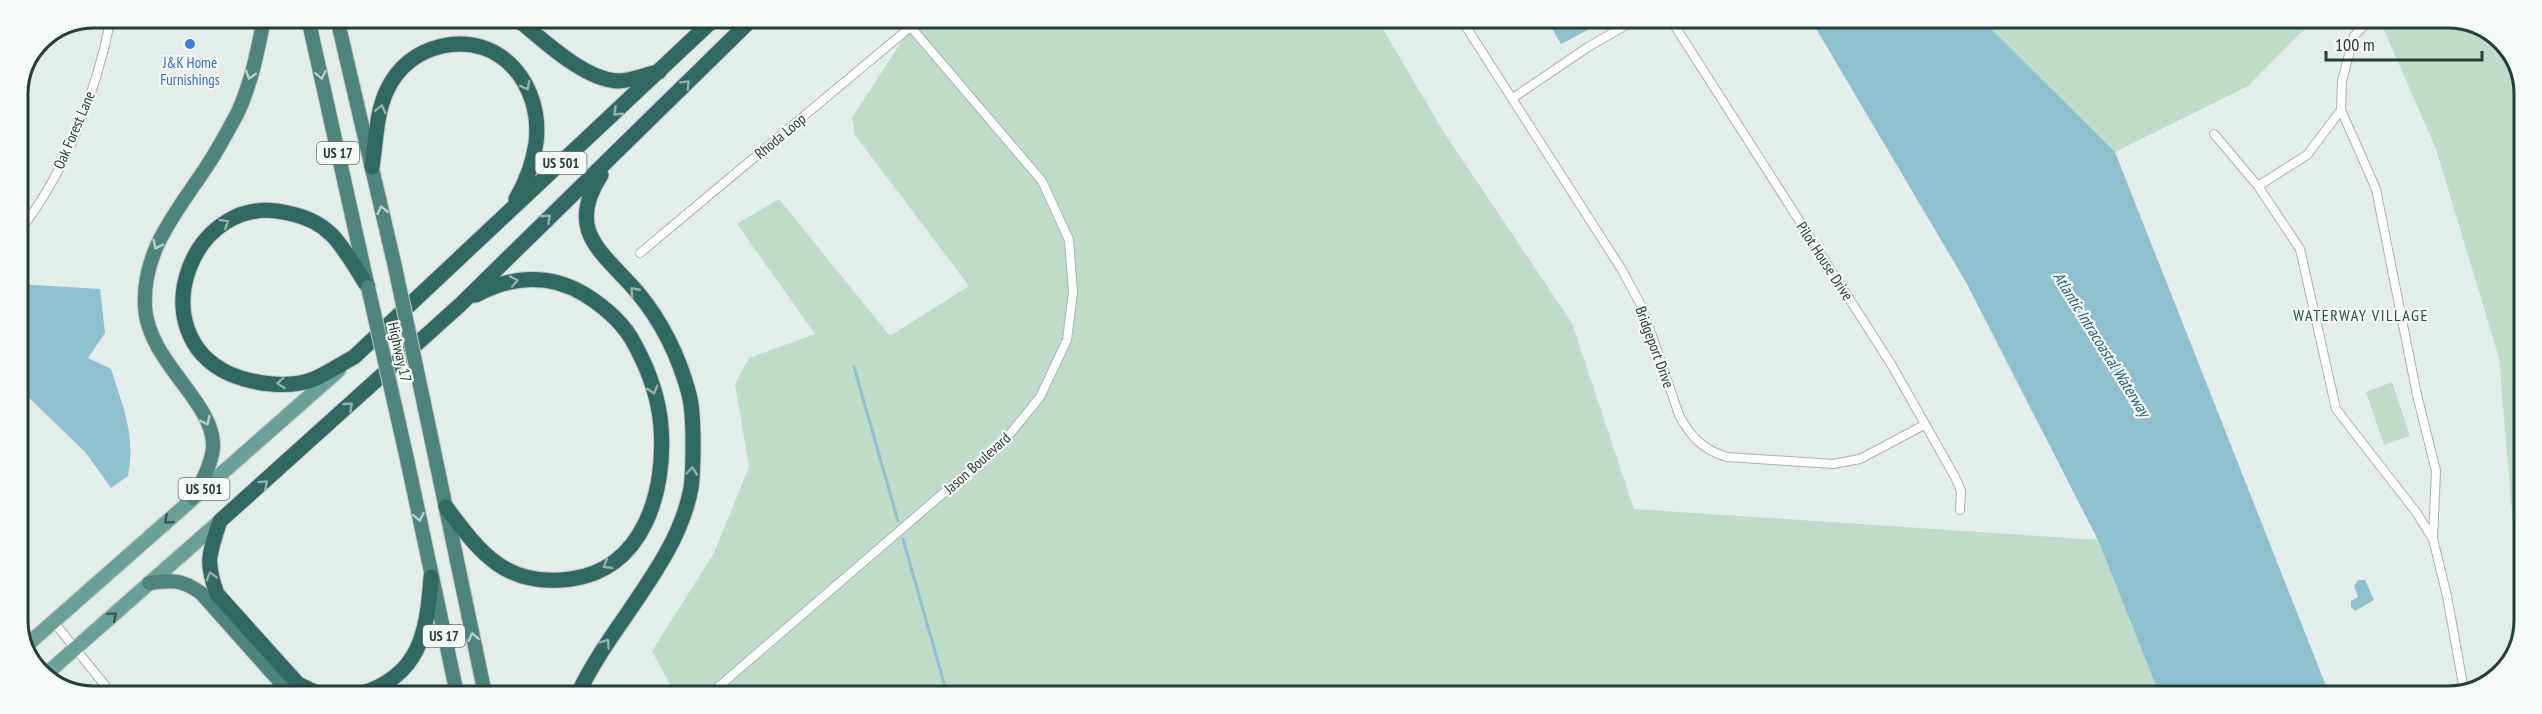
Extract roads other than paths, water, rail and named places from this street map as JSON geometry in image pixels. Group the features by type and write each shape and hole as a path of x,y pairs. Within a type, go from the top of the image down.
{"highway":[{"path":"193,498 208,468 213,448 212,433 206,418 165,362 149,330 145,308 150,259 159,240 207,168 238,111 258,51 262,28"},
{"name":"Highway 17","path":"310,28 455,686"},
{"name":"Highway 17","path":"339,28 395,267 483,686"},
{"path":"528,28 556,51 592,74 618,81 659,72"},
{"name":"US 501","path":"354,357 705,28"},
{"name":"US 501","path":"220,521 461,304 743,28"},
{"path":"372,167 380,109 387,89 400,70 412,57 432,48 459,43 482,46 503,58 519,74 531,94 536,117 536,142 532,163 525,183 509,212"},
{"path":"582,686 595,659 668,549 691,489 693,424 690,397 674,350 638,293 618,274 593,242 585,216 591,190 615,154"},
{"path":"354,357 312,380 273,385 240,378 218,368 191,338 184,317 182,295 193,259 204,241 217,228 232,219 262,210 279,210 297,215 316,223 331,234 368,288"},
{"path":"446,507 472,541 504,570 530,580 559,581 587,577 622,556 647,522 660,477 662,453 661,426 648,374 635,343 617,319 595,301 572,287 550,280 517,279 490,287 461,304"},
{"path":"220,521 208,566 217,594 298,684 302,686"},
{"path":"380,686 402,672 413,656 428,613 431,577"},
{"path":"149,583 173,580 187,584 201,593 284,686"}],"main road":[{"name":"US 501","path":"32,640 354,357"},
{"name":"US 501","path":"51,669 220,521"}],"street":[{"name":"Oak Forest Lane","path":"28,219 56,173 80,121 97,76 109,28"},
{"name":"Rhoda Loop","path":"640,253 910,28"},
{"name":"Jason Boulevard","path":"719,686 1005,440 1040,397 1067,340 1073,292 1069,240 1042,181 912,28"},
{"name":"Bridgeport Drive","path":"1466,28 1622,270 1643,309 1679,415 1686,429 1699,444 1712,453 1727,457 1833,464 1860,459 1924,425"},
{"path":"1513,98 1588,47 1621,28"},
{"name":"Pilot House Drive","path":"1676,28 1891,364 1955,477 1961,491 1960,510"},
{"path":"2362,28 2354,36 2342,81 2340,110 2376,189 2415,383 2436,471 2433,538 2447,596 2463,683"},
{"path":"2258,186 2307,155 2340,110"},
{"path":"2214,134 2258,186 2300,249 2336,409 2416,512 2433,538"},
{"path":"53,621 106,686"}],"water":[{"path":"1552,28 1591,28 1561,44"},
{"name":"Atlantic Intracoastal Waterway","path":"1816,28 1990,28 2115,152 2326,686 2156,686 2098,540 1967,284"},
{"path":"28,285 100,289 105,333 88,358 111,369 127,422 130,448 128,476 111,488 86,453 29,397"},
{"path":"2358,580 2365,580 2374,600 2355,611 2351,607 2351,601 2358,597 2354,586"}],"waterway":[{"path":"854,367 898,521"},
{"path":"903,539 945,686"}],"place":[{"name":"J&K Home Furnishings","path":"190,44"}],"district":[{"name":"WATERWAY VILLAGE","path":"2361,315"}]}
